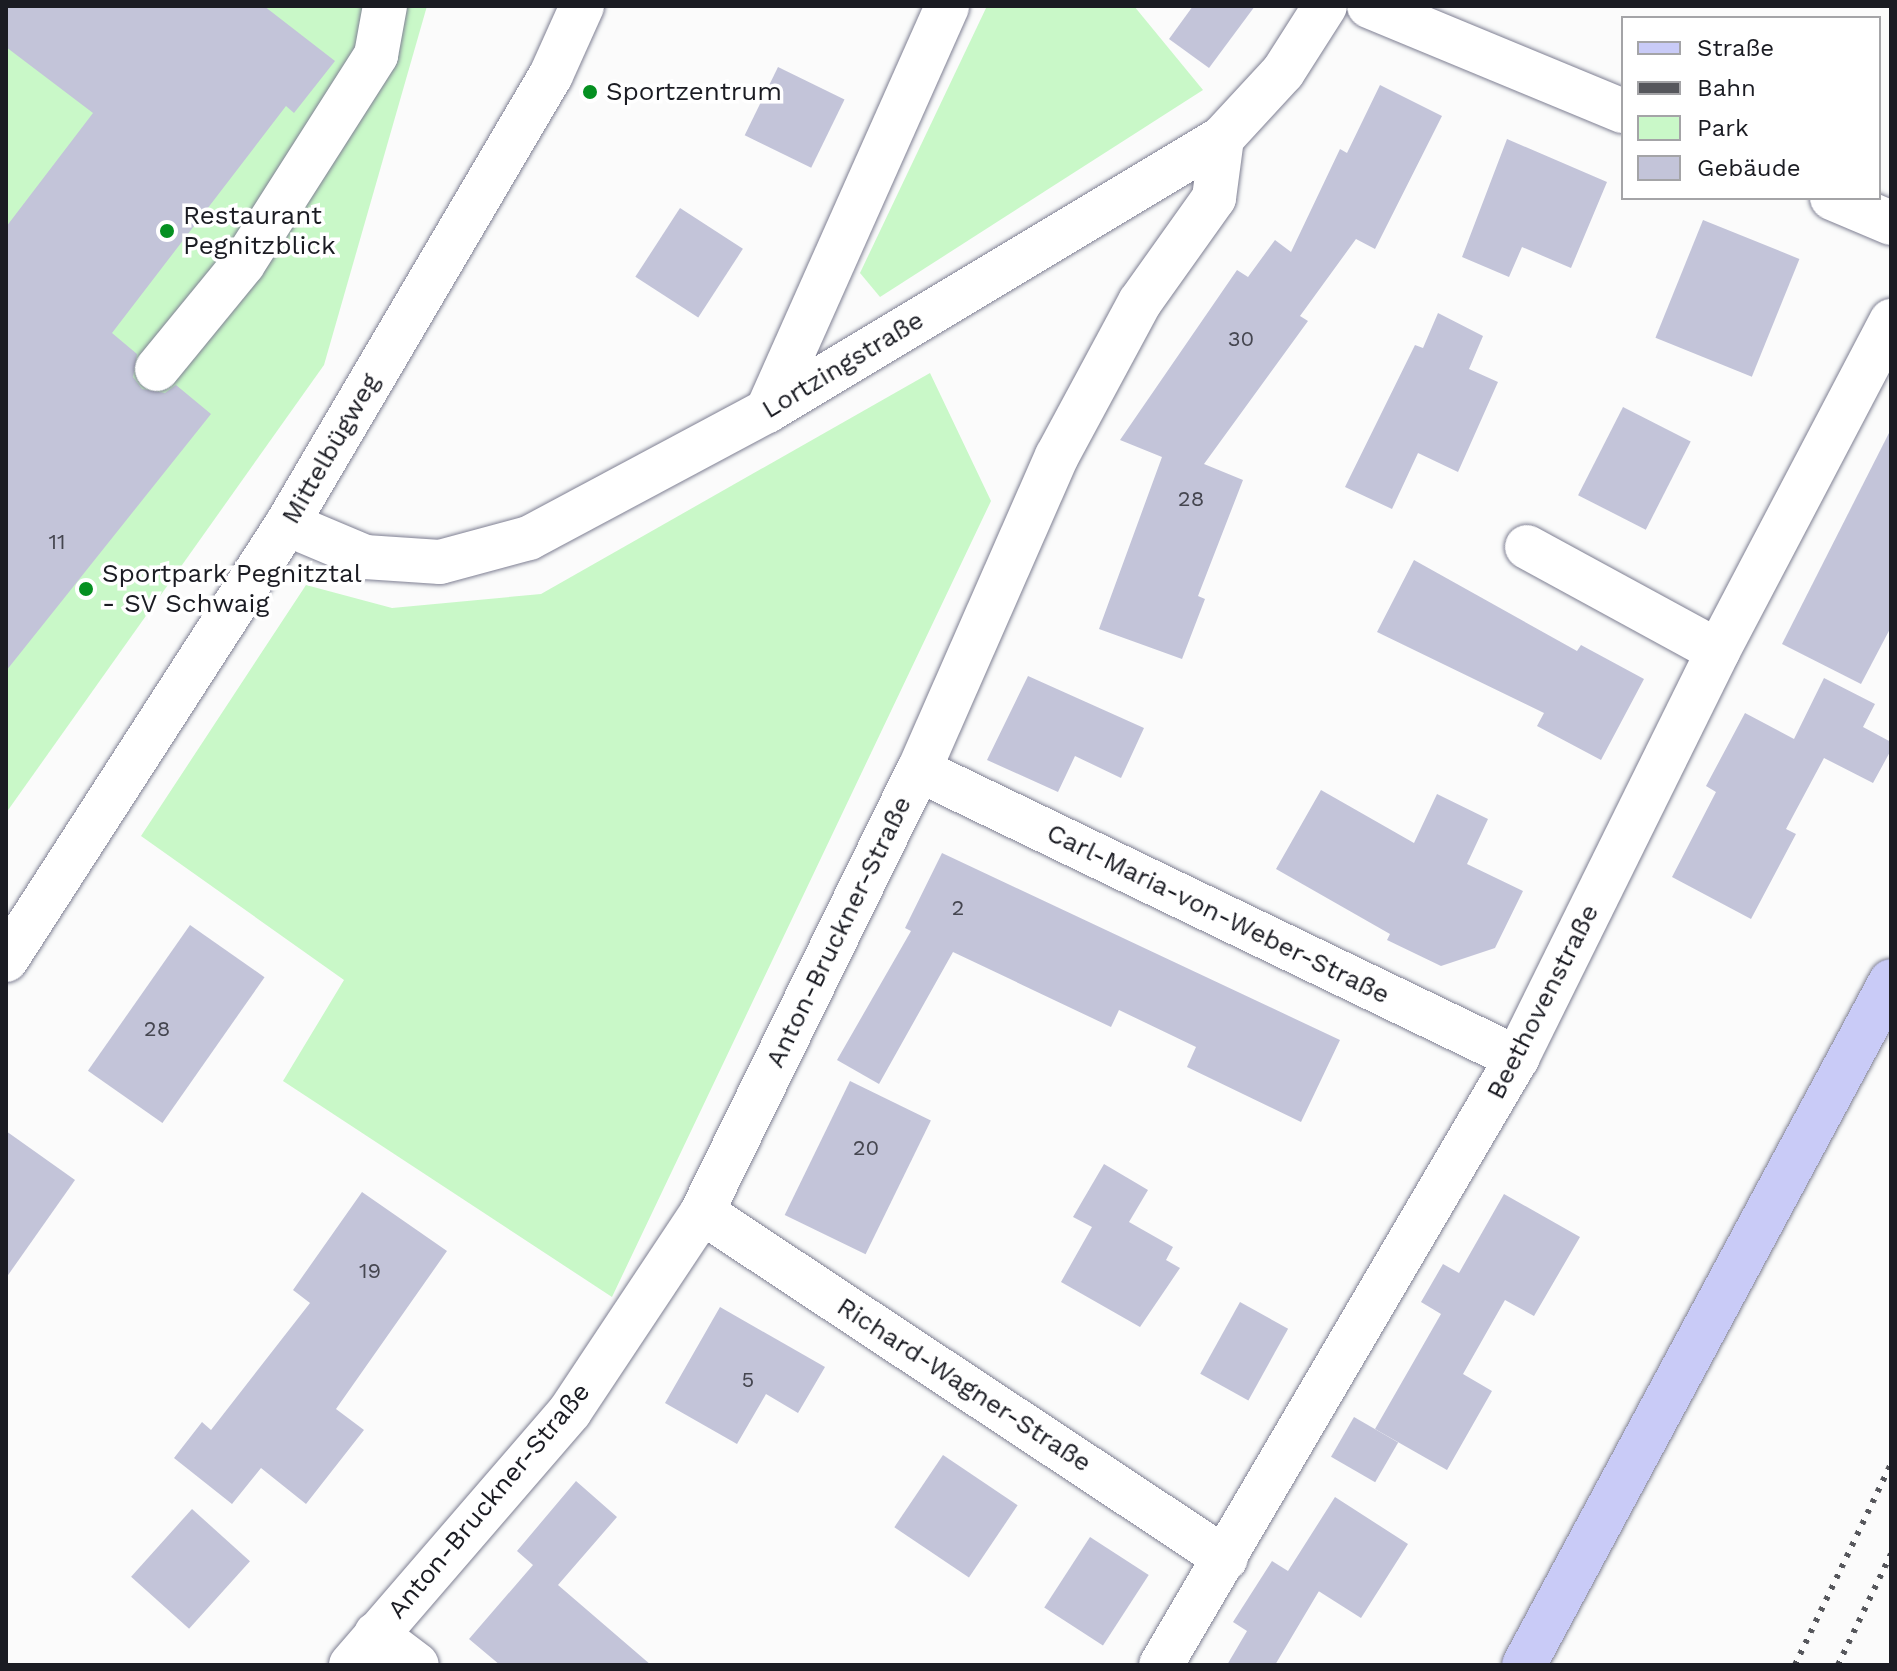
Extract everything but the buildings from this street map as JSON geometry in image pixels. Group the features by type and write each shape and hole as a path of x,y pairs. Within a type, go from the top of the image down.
{"main road":[{"path":"1524,1665 1830,1103 1891,981"},
{"path":"1830,1103 1891,1028"}],"street":[{"path":"157,369 243,264 376,55 385,6"},
{"name":"Mittelbügweg","path":"6,960 287,524 551,75 582,6"},
{"path":"767,411 947,6"},
{"name":"Lortzingstraße","path":"287,524 365,557 440,562 529,538 767,411 1222,138 1283,72 1325,6"},
{"path":"1369,6 1621,110"},
{"name":"Anton-Bruckner-Straße","path":"364,1650 570,1411 702,1212 919,770 1057,456 1140,302 1214,198 1222,138"},
{"path":"1837,200 1891,223"},
{"name":"Beethovenstraße","path":"1161,1665 1226,1559 1517,1058 1718,651 1891,321"},
{"path":"1527,547 1718,651"},
{"name":"Carl-Maria-von-Weber-Straße","path":"919,770 1517,1058"},
{"name":"Richard-Wagner-Straße","path":"702,1212 1226,1559"},
{"path":"364,1650 417,1665"}],"green space":[{"name":"Sportpark Pegnitztal - SV Schwaig","path":"6,6 427,6 324,365 6,813"},
{"path":"987,6 1134,6 1203,90 880,297 860,273"},
{"path":"930,373 991,501 612,1297 283,1081 344,980 141,836 306,585 392,608 541,594"}],"railway":[{"path":"1795,1665 1891,1464"},
{"path":"1838,1665 1891,1554"}],"place":[{"name":"Sportzentrum","path":"590,92"},
{"name":"Restaurant Pegnitzblick","path":"167,231"},
{"name":"Sportpark Pegnitztal - SV Schwaig","path":"86,589"}]}
